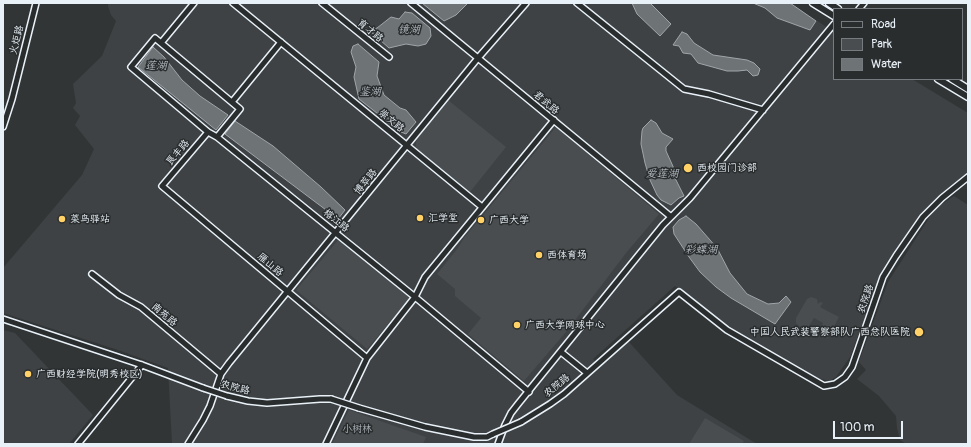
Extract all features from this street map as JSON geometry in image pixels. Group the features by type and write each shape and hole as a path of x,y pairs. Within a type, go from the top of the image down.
{"main road":[{"path":"813,3 833,15"},
{"path":"940,80 968,97"},
{"path":"954,80 968,89"}],"street":[{"name":"火炬路","path":"3,127 12,99 36,3"},
{"path":"194,3 161,43 240,109 217,137"},
{"name":"崇文路","path":"233,3 482,207"},
{"name":"育才路","path":"322,3 389,57"},
{"name":"君武路","path":"411,3 670,216"},
{"name":"博萃路","path":"188,444 203,420 210,406 221,374 229,363 478,58 526,3"},
{"path":"577,3 684,89 709,94 763,110"},
{"path":"498,444 511,413 670,216 690,198 833,25"},
{"name":"榕江路","path":"161,43 155,38 131,67 208,132 217,137 415,296 529,392"},
{"path":"232,102 281,42"},
{"path":"326,444 367,358 415,296 425,277 554,120"},
{"name":"良丰路","path":"162,186 208,132"},
{"name":"农院路","path":"3,318 142,365 227,396 248,401 267,403 320,399 331,400 425,427 474,437 487,437 522,422 555,401 679,292 727,330 824,386 835,384 845,377 852,368 884,277 903,245 923,217 942,198 968,177"},
{"name":"雁山路","path":"162,186 367,358"},
{"name":"南苑路","path":"92,274 119,295 141,307 221,374"},
{"path":"561,352 587,373"},
{"path":"78,444 142,365"}],"shaded area":[{"name":"广西大学","path":"108,3 790,3 833,31 833,80 914,80 968,113 968,173 922,214 880,277 850,357 836,377 829,381 814,377 728,329 675,286 593,359 600,366 628,341 677,395 757,444 172,444 168,368 118,350 3,313 3,268 82,175 94,149 75,125 80,116 73,108 76,103 73,84 102,56 116,21 111,15"},
{"name":"中国人民武装警察部队广西总队医院","path":"954,196 968,205 968,444 906,444 900,440 896,416 879,396 857,379 866,370 859,362 888,282 931,215 939,206"},
{"name":"广西财经学院(明秀校区)","path":"3,330 15,333 93,415 69,444 3,444"}],"green space":[{"path":"448,100 506,147 470,192 416,147 417,139"},
{"name":"西体育场","path":"556,127 659,214 626,253 566,332 524,381 468,334 481,318 455,296 455,289 437,274 458,248 464,238"},
{"path":"339,239 410,298 367,349 296,290"},
{"path":"811,297 817,299 818,304 820,302 823,303 820,307 839,317 828,338 818,333 823,323 814,318 804,334 801,332 805,326 800,327 796,323 796,318 807,299"},
{"name":"小树林","path":"349,410 426,437 423,444 332,444"},
{"path":"705,418 744,441 742,444 689,444"}],"water":[{"path":"422,3 468,3 456,15 444,21"},
{"path":"632,3 650,3 671,24 660,36 637,14"},
{"path":"753,3 790,3 816,21 810,30 777,18 765,8"},
{"name":"镜湖","path":"405,12 412,13 430,28 431,36 426,44 418,46 406,44 389,48 370,31 377,28 391,17 399,19"},
{"path":"682,32 687,34 694,43 713,55 747,60 754,63 760,69 758,75 753,76 747,70 727,71 698,63 691,54 683,53 679,46 673,45"},
{"name":"鉴湖","path":"358,44 379,62 377,76 384,95 400,108 406,110 416,122 406,134 401,132 359,99 354,77 356,67 351,52 353,46"},
{"name":"莲湖","path":"153,47 164,57 182,80 200,96 228,115 216,130 138,67"},
{"name":"爱莲湖","path":"651,120 656,123 662,133 673,139 666,147 666,151 676,173 675,178 684,196 679,198 671,205 661,200 657,195 650,180 645,163 641,144 642,131"},
{"path":"235,121 273,146 321,187 345,210 338,219 225,134"},
{"name":"彩蝶湖","path":"686,216 696,224 717,248 730,273 747,294 768,304 779,303 786,296 791,302 775,324 731,298 716,287 700,272 674,234 673,227 679,220"}],"place":[{"name":"西校园门诊部","path":"688,168"},
{"name":"汇学堂","path":"420,218"},
{"name":"菜鸟驿站","path":"62,219"},
{"name":"广西大学","path":"481,220"},
{"name":"西体育场","path":"539,255"},
{"name":"广西大学网球中心","path":"517,325"},
{"name":"中国人民武装警察部队广西总队医院","path":"919,332"},
{"name":"广西财经学院(明秀校区)","path":"28,374"}]}
